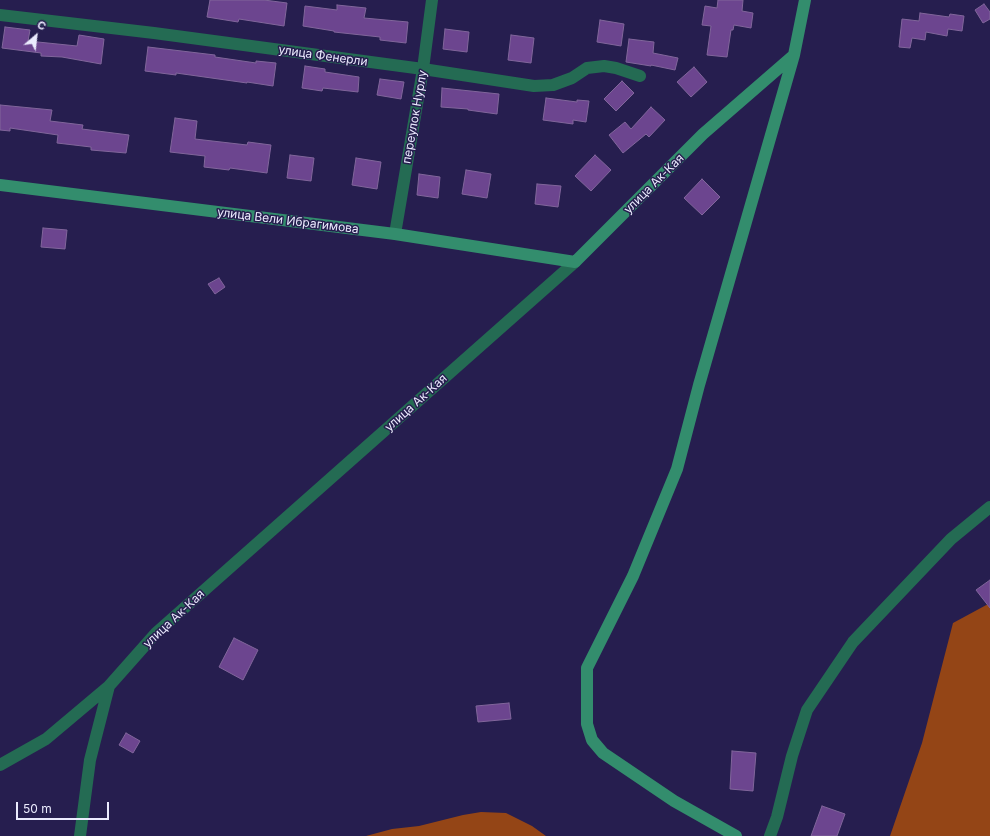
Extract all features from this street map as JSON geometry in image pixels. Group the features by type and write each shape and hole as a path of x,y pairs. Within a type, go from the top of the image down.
{"street":[{"name":"переулок Нурлу","path":"395,234 423,69 432,0"},
{"path":"736,836 674,801 603,753 592,740 587,724 587,668 633,576 677,469 699,385 794,55 805,0"},
{"name":"улица Фенерли","path":"0,15 154,33 423,69 534,86 553,85 572,78 587,68 604,66 616,68 640,76"},
{"name":"улица Ак-Кая","path":"80,836 90,760 109,686 156,633 575,262 703,134 794,55"},
{"name":"улица Вели Ибрагимова","path":"0,185 395,234 575,262"},
{"path":"770,836 777,816 792,756 807,710 853,642 951,539 990,507"},
{"path":"0,765 46,739 109,686"}],"shaded area":[{"path":"990,603 990,836 890,836 922,743 953,623"},
{"path":"481,812 506,813 532,826 546,836 366,836 392,829 419,826"}],"building":[{"path":"210,0 264,0 287,3 284,26 239,19 238,22 207,17"},
{"path":"718,0 743,0 742,11 753,13 751,28 734,25 733,30 731,30 727,57 707,55 711,26 702,25 705,6 717,8"},
{"path":"984,4 990,12 990,19 983,23 975,10"},
{"path":"337,5 366,8 364,18 408,22 406,43 380,40 380,37 334,32 303,26 305,6 337,10"},
{"path":"920,13 949,17 950,14 964,16 962,31 948,29 947,36 926,32 925,40 912,38 910,48 899,47 902,19 919,21"},
{"path":"600,20 624,24 621,46 597,42"},
{"path":"5,27 30,30 28,41 77,46 79,35 104,39 101,64 62,57 41,56 41,53 2,48"},
{"path":"445,29 469,32 467,52 443,49"},
{"path":"511,35 534,38 531,63 508,60"},
{"path":"629,39 654,42 653,53 678,58 675,70 626,62"},
{"path":"148,47 215,55 215,57 256,63 256,61 276,63 273,86 176,73 176,75 145,71"},
{"path":"305,66 325,69 325,72 359,77 358,92 323,88 322,91 302,88"},
{"path":"694,67 707,82 691,97 677,82"},
{"path":"380,79 404,82 401,99 377,95"},
{"path":"622,81 634,93 616,111 604,99"},
{"path":"442,88 499,94 497,114 468,109 441,107"},
{"path":"546,98 577,102 577,100 589,101 586,122 573,120 573,124 543,120"},
{"path":"0,105 52,110 50,121 83,125 82,129 129,135 126,153 91,150 91,147 57,143 58,135 10,128 10,131 0,130"},
{"path":"651,107 665,120 649,137 646,134 623,153 609,135 625,122 631,129"},
{"path":"175,118 197,121 195,139 247,145 248,142 271,145 267,173 230,168 229,170 204,167 205,156 170,152"},
{"path":"290,155 314,158 311,181 287,178"},
{"path":"595,155 611,170 591,191 575,176"},
{"path":"356,158 381,162 377,189 352,185"},
{"path":"466,170 491,174 487,198 462,194"},
{"path":"419,174 440,177 438,198 417,195"},
{"path":"702,179 720,197 702,215 684,198"},
{"path":"537,184 561,186 558,207 535,204"},
{"path":"43,228 67,230 65,249 41,247"},
{"path":"219,278 225,287 215,294 208,284"},
{"path":"990,580 990,608 976,590"},
{"path":"234,638 258,650 243,680 219,667"},
{"path":"509,703 511,719 478,722 476,706"},
{"path":"126,733 140,741 133,753 119,745"},
{"path":"732,751 756,753 753,791 730,789"},
{"path":"822,806 845,814 837,836 811,836"}]}
